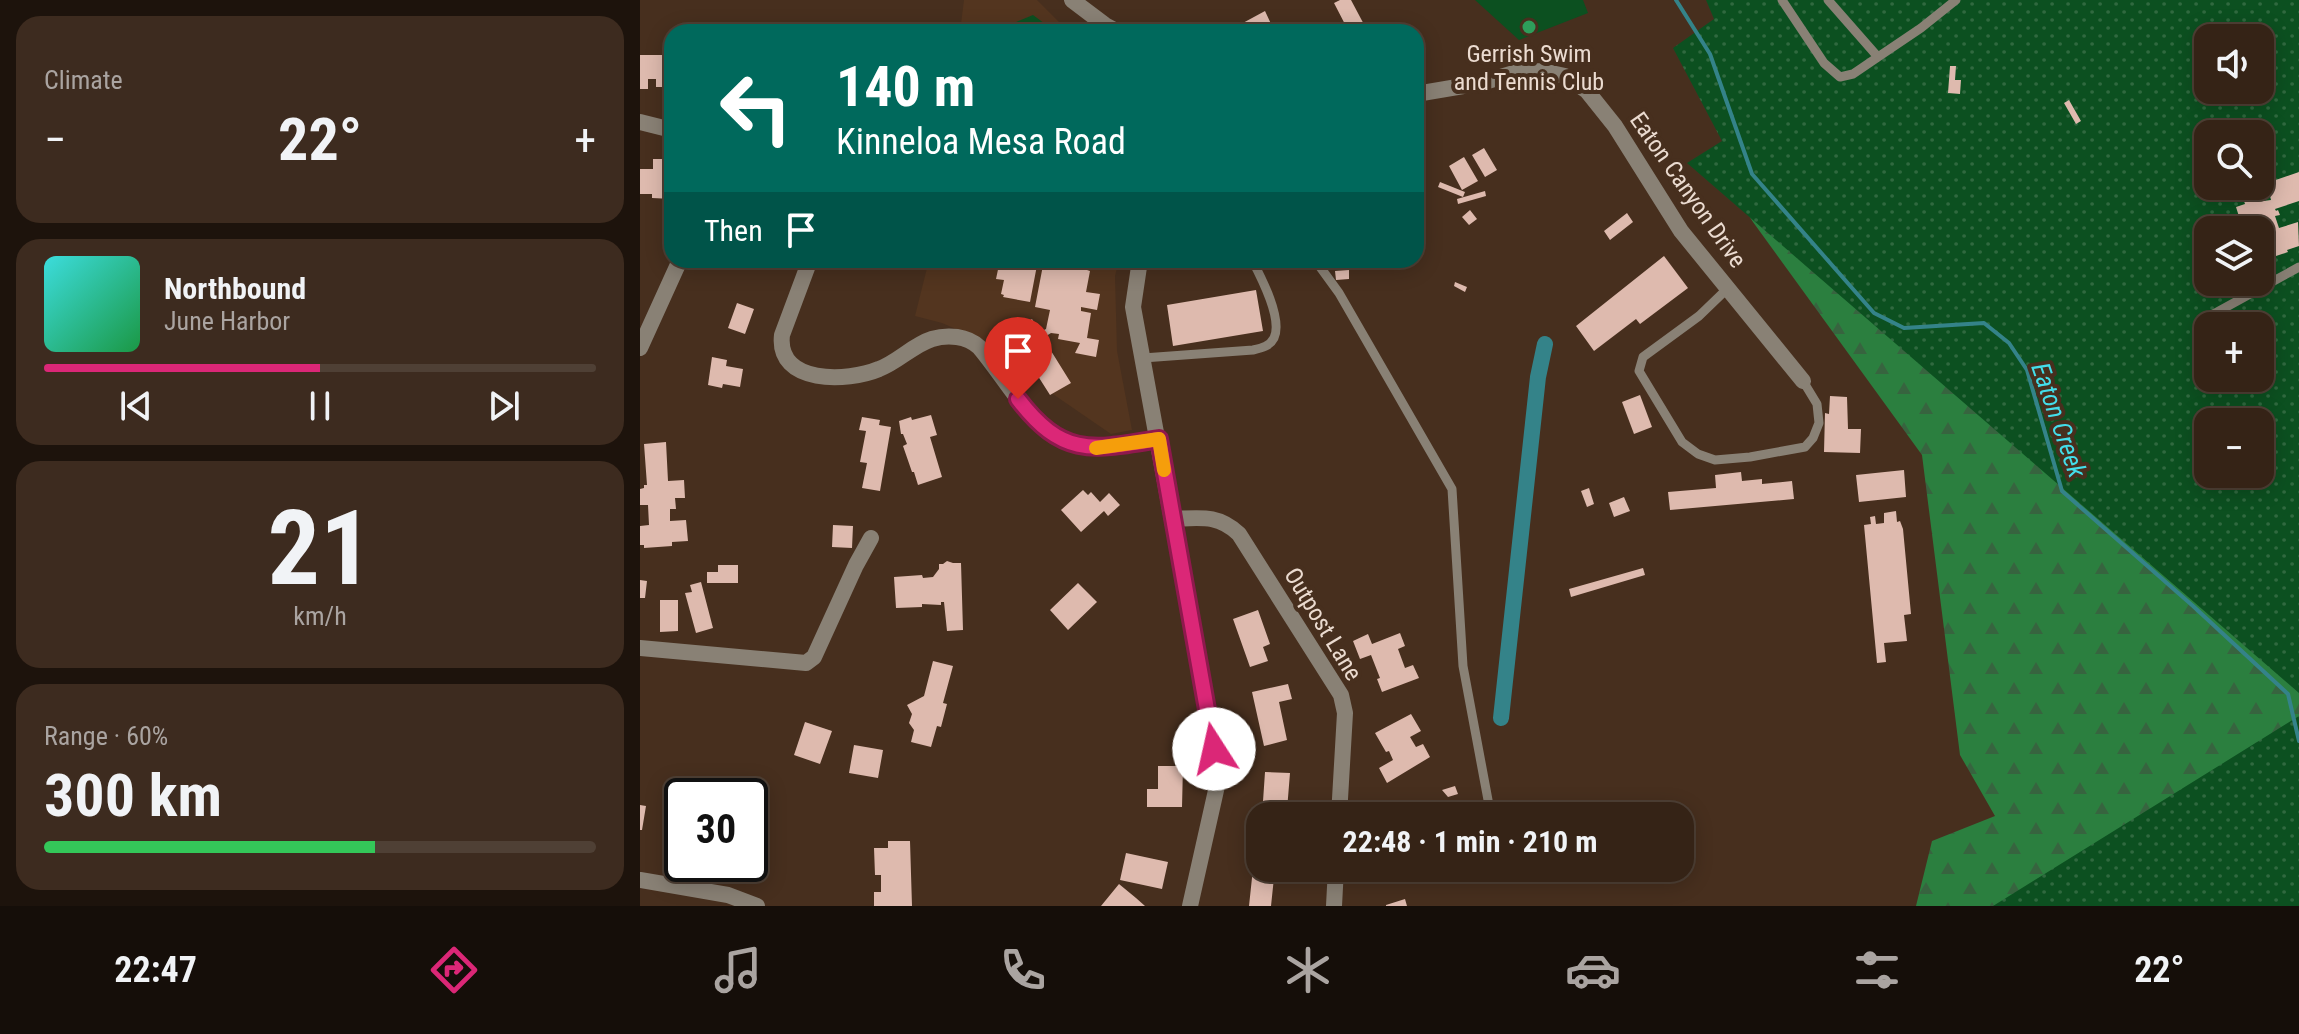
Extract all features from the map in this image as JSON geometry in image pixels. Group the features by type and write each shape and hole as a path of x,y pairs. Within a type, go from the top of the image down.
{"street":[{"path":"1072,0 1104,24"},
{"name":"Eaton Canyon Drive","path":"1424,93 1481,83 1514,73 1542,71 1565,76 1587,91 1615,126 1681,231 1803,381"},
{"path":"640,122 664,128"},
{"path":"640,348 676,268"},
{"path":"807,268 781,345 788,361 801,372 827,377 871,372 931,339 961,337 979,347 1035,420 1064,440 1096,448 1159,439"},
{"path":"1139,268 1133,307 1219,777 1190,906"},
{"name":"Outpost Lane","path":"1173,519 1209,518 1221,521 1239,534 1341,695 1345,713 1340,802"},
{"path":"640,648 806,663 814,657 871,538"},
{"path":"640,880 728,895 757,906"},
{"path":"1334,906 1335,882"}],"lane":[{"path":"1782,0 1824,63 1840,77 1853,74 1956,0"},
{"path":"1828,0 1878,57"},
{"path":"2217,312 2299,267"},
{"path":"1143,358 1253,350 1269,345 1276,331 1274,312 1256,268"},
{"path":"1321,268 1339,293 1452,489 1463,666 1488,802"},
{"path":"1727,289 1699,316 1643,357 1639,371 1682,442 1698,454 1715,460 1805,447 1819,423 1817,404 1803,381"}],"shaded area":[{"path":"964,0 1037,0 1061,24 961,24"},
{"path":"927,268 1117,268 1117,351 1132,430 1111,434 1047,390 1028,360 942,323 915,316"}],"green space":[{"name":"Gerrish Swim and Tennis Club","path":"1475,0 1583,0 1588,13 1519,40"},
{"path":"1706,0 2299,0 2299,693 1687,163 1722,141 1673,48 1714,19"},
{"path":"2299,0 2299,906 1916,906 1932,841 1995,816 1960,755 1922,455 1734,192 2194,36 2194,104 2274,104 2274,24 2228,24"},
{"path":"1033,15 1045,24 1015,24"},
{"path":"2299,716 2299,906 1993,906"}],"building":[{"path":"1351,0 1364,24 1345,24 1334,3"},
{"path":"1265,11 1271,24 1241,24"},
{"path":"640,55 664,55 664,87 656,87 656,79 648,79 648,89 640,89"},
{"path":"1950,66 1956,66 1955,80 1961,80 1960,94 1948,93"},
{"path":"2069,100 2081,121 2076,124 2064,103"},
{"path":"1484,148 1497,170 1485,177 1472,155"},
{"path":"1464,157 1478,181 1462,190 1449,166"},
{"path":"653,159 664,159 664,199 640,194 640,169 653,169"},
{"path":"2299,172 2299,201 2275,209 2280,215 2275,216 2279,228 2298,222 2299,246 2274,257 2274,216 2239,216 2236,207 2245,204 2244,200 2274,200 2274,181"},
{"path":"1440,182 1465,192 1463,197 1438,187"},
{"path":"1485,191 1486,196 1458,204 1457,199"},
{"path":"1470,210 1477,219 1469,225 1462,217"},
{"path":"1627,213 1633,222 1610,240 1604,231"},
{"path":"1664,256 1688,288 1640,324 1636,319 1594,351 1576,326"},
{"path":"998,268 1036,268 1030,302 1003,297 1004,280 996,279"},
{"path":"1042,268 1087,268 1090,271 1086,292 1100,294 1097,310 1081,307 1081,311 1091,313 1087,338 1099,340 1096,357 1075,353 1080,343 1058,339 1059,334 1051,333 1043,338 1071,383 1050,395 1010,332 1032,319 1040,332 1046,329 1050,310 1035,307"},
{"path":"1349,270 1349,279 1336,280 1335,271"},
{"path":"1455,282 1467,287 1465,292 1454,286"},
{"path":"1256,290 1263,331 1173,346 1167,305"},
{"path":"737,303 754,309 745,334 728,328"},
{"path":"712,357 727,360 726,366 743,369 740,387 708,385"},
{"path":"1640,395 1652,427 1634,434 1622,402"},
{"path":"1830,396 1847,397 1848,429 1861,429 1860,453 1824,452 1825,413 1829,414"},
{"path":"931,415 937,435 930,437 942,477 918,485 903,446 907,444 899,421"},
{"path":"862,417 880,420 879,425 891,427 880,491 862,488 867,463 860,462 866,431 859,430"},
{"path":"666,442 668,481 684,480 685,498 675,498 676,509 670,509 670,521 686,520 688,541 672,542 672,546 644,548 640,545 640,526 649,525 648,505 640,505 640,489 647,485 644,444"},
{"path":"1904,470 1906,497 1859,502 1856,475"},
{"path":"1741,472 1742,481 1762,479 1762,484 1792,481 1794,499 1670,510 1668,492 1716,488 1715,475"},
{"path":"1589,488 1594,504 1587,507 1581,491"},
{"path":"1083,490 1088,495 1091,492 1100,502 1109,493 1120,505 1108,516 1104,511 1081,532 1061,510"},
{"path":"1624,497 1630,511 1614,517 1609,503"},
{"path":"1896,511 1897,522 1900,521 1903,529 1911,614 1904,615 1907,641 1884,643 1886,662 1877,663 1864,525 1871,524 1870,517 1875,516 1876,524 1884,523 1884,513"},
{"path":"833,525 853,526 852,548 832,547"},
{"path":"947,561 961,563 963,630 947,631 944,602 941,605 896,608 894,577 933,577 939,564"},
{"path":"718,565 738,565 738,583 707,583 707,572 718,572"},
{"path":"1643,568 1645,575 1571,597 1569,589"},
{"path":"640,580 647,581 645,598 640,598"},
{"path":"701,582 713,628 696,633 685,593 692,592 690,585"},
{"path":"1078,583 1097,602 1068,630 1050,610"},
{"path":"660,600 678,600 678,631 660,632"},
{"path":"1258,610 1270,644 1263,647 1268,661 1250,667 1233,619"},
{"path":"1400,633 1405,646 1398,649 1405,668 1413,665 1419,678 1382,692 1371,655 1360,659 1353,641 1368,634 1372,644"},
{"path":"933,661 953,666 943,703 947,704 941,727 937,726 931,747 911,742 914,730 909,723 912,714 907,705 924,696"},
{"path":"1288,684 1292,699 1279,702 1287,740 1264,746 1252,692"},
{"path":"1411,714 1421,731 1410,737 1416,747 1423,744 1430,757 1387,783 1379,768 1393,760 1375,733"},
{"path":"805,722 832,731 820,764 794,755"},
{"path":"854,745 883,750 878,778 849,773"},
{"path":"1158,766 1183,766 1182,807 1147,807 1147,789 1158,789"},
{"path":"1265,772 1290,773 1288,802 1263,802"},
{"path":"1455,786 1458,794 1448,797 1442,790"},
{"path":"640,805 646,806 642,830 640,830"},
{"path":"888,841 910,841 912,906 874,906 874,892 881,892 881,875 875,875 874,848 888,848"},
{"path":"1126,853 1168,862 1162,889 1120,880"},
{"path":"1252,882 1274,882 1271,906 1249,906"},
{"path":"1119,884 1136,898 1145,906 1101,906"},
{"path":"1405,899 1407,906 1386,906 1386,905"}],"waterway":[{"name":"Eaton Creek","path":"1676,0 1710,54 1752,174 1874,313 1904,328 1984,323 2009,343 2027,370 2062,491 2288,694 2299,741"},
{"path":"1501,718 1538,377 1545,344"}],"slow traffic":[{"path":"1096,448 1159,439 1164,470"}],"place":[{"name":"Gerrish Swim and Tennis Club","path":"1529,27"}],"route":[{"path":"1018,399 1043,427 1076,445 1111,447 1159,439 1214,749"}]}
